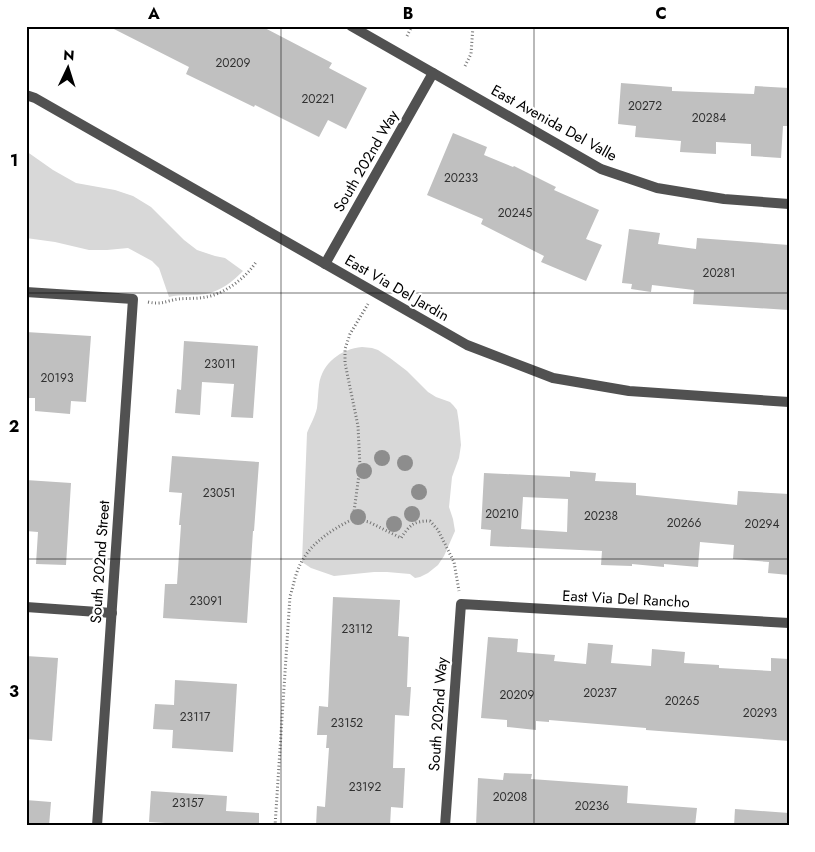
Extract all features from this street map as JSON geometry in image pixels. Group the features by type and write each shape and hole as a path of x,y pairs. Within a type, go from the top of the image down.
{"street":[{"name":"East Avenida Del Valle","path":"351,26 601,169 657,188 724,200 789,204"},
{"name":"South 202nd Way","path":"325,264 433,73"},
{"name":"East Via Del Jardin","path":"26,95 35,98 467,345 553,378 629,391 789,402"},
{"path":"26,292 133,300"},
{"name":"South 202nd Street","path":"97,826 133,300"},
{"name":"South 202nd Way","path":"445,826 461,604"},
{"name":"East Via Del Rancho","path":"461,604 789,623"},
{"path":"26,607 112,613"}],"path":[{"path":"408,36 412,26"},
{"path":"465,66 471,54 473,26"},
{"path":"133,300 158,304 178,299 207,297 230,288 256,262"},
{"path":"353,519 360,467 358,426 345,363 345,349 350,334 374,292"},
{"path":"275,826 290,596 297,570 307,552 320,539 338,526 353,519 369,522 401,538 409,526 420,521 430,521 438,530 454,562 461,604"}],"shaded area":[{"path":"26,151 76,183 115,190 133,196 151,207 184,240 197,250 225,258 243,271 217,291 201,295 169,297 159,268 152,261 128,248 89,250 26,238"},
{"path":"362,347 378,350 407,371 428,392 450,402 457,410 461,445 459,458 452,477 449,507 455,531 438,565 420,577 415,578 410,574 387,572 334,576 311,568 302,562 307,433 317,408 321,377 328,364 334,358 354,348"}],"building":[{"path":"108,26 261,26 332,63 329,68 367,88 346,129 328,120 319,137 255,105 254,107 186,74 189,67"},
{"path":"621,83 672,87 672,91 754,94 755,86 789,88 789,126 783,126 781,158 751,156 751,144 716,142 716,154 680,152 681,141 635,137 636,126 618,124"},
{"path":"453,133 487,147 484,155 514,166 556,187 554,190 599,210 586,239 602,245 586,281 541,262 544,256 481,224 483,219 427,195"},
{"path":"629,229 660,233 658,244 696,249 697,238 789,245 789,310 693,304 694,290 652,285 651,292 631,289 632,284 622,283"},
{"path":"26,332 91,336 86,402 71,401 70,414 35,411 35,398 26,398"},
{"path":"184,341 258,346 253,418 231,417 234,384 202,382 200,415 175,413 177,389 181,390"},
{"path":"172,456 259,462 247,623 163,618 165,584 177,584 181,525 179,525 182,493 169,492"},
{"path":"570,471 596,473 595,481 636,483 636,495 737,505 738,491 789,494 789,575 768,573 769,562 733,559 734,545 700,542 698,567 664,564 664,567 632,564 632,566 601,565 602,551 490,546 491,530 481,529 484,473 570,477","holes":["523,497 568,499 567,532 521,529"]},
{"path":"26,480 71,483 66,565 36,564 38,532 26,531"},
{"path":"333,597 400,600 398,636 409,637 407,687 411,687 409,716 395,715 393,768 405,768 403,808 391,807 390,826 316,826 317,806 325,807 329,748 326,748 327,735 317,735 319,706 328,707"},
{"path":"488,637 518,639 517,652 555,655 554,661 586,664 588,643 613,645 611,663 651,666 652,649 685,652 684,663 719,665 719,668 771,671 771,658 789,659 789,741 646,730 646,728 549,720 549,722 536,721 536,730 507,727 507,720 481,718"},
{"path":"26,656 58,658 52,741 26,739"},
{"path":"175,680 237,684 233,752 172,748 173,730 153,729 155,704 174,705"},
{"path":"504,773 532,774 531,779 628,786 627,803 697,808 695,826 476,826 478,778 503,780"},
{"path":"151,791 227,796 226,811 259,813 259,826 175,826 149,822"},
{"path":"26,800 51,802 49,826 26,826"},
{"path":"735,809 789,813 789,826 734,826"}]}
